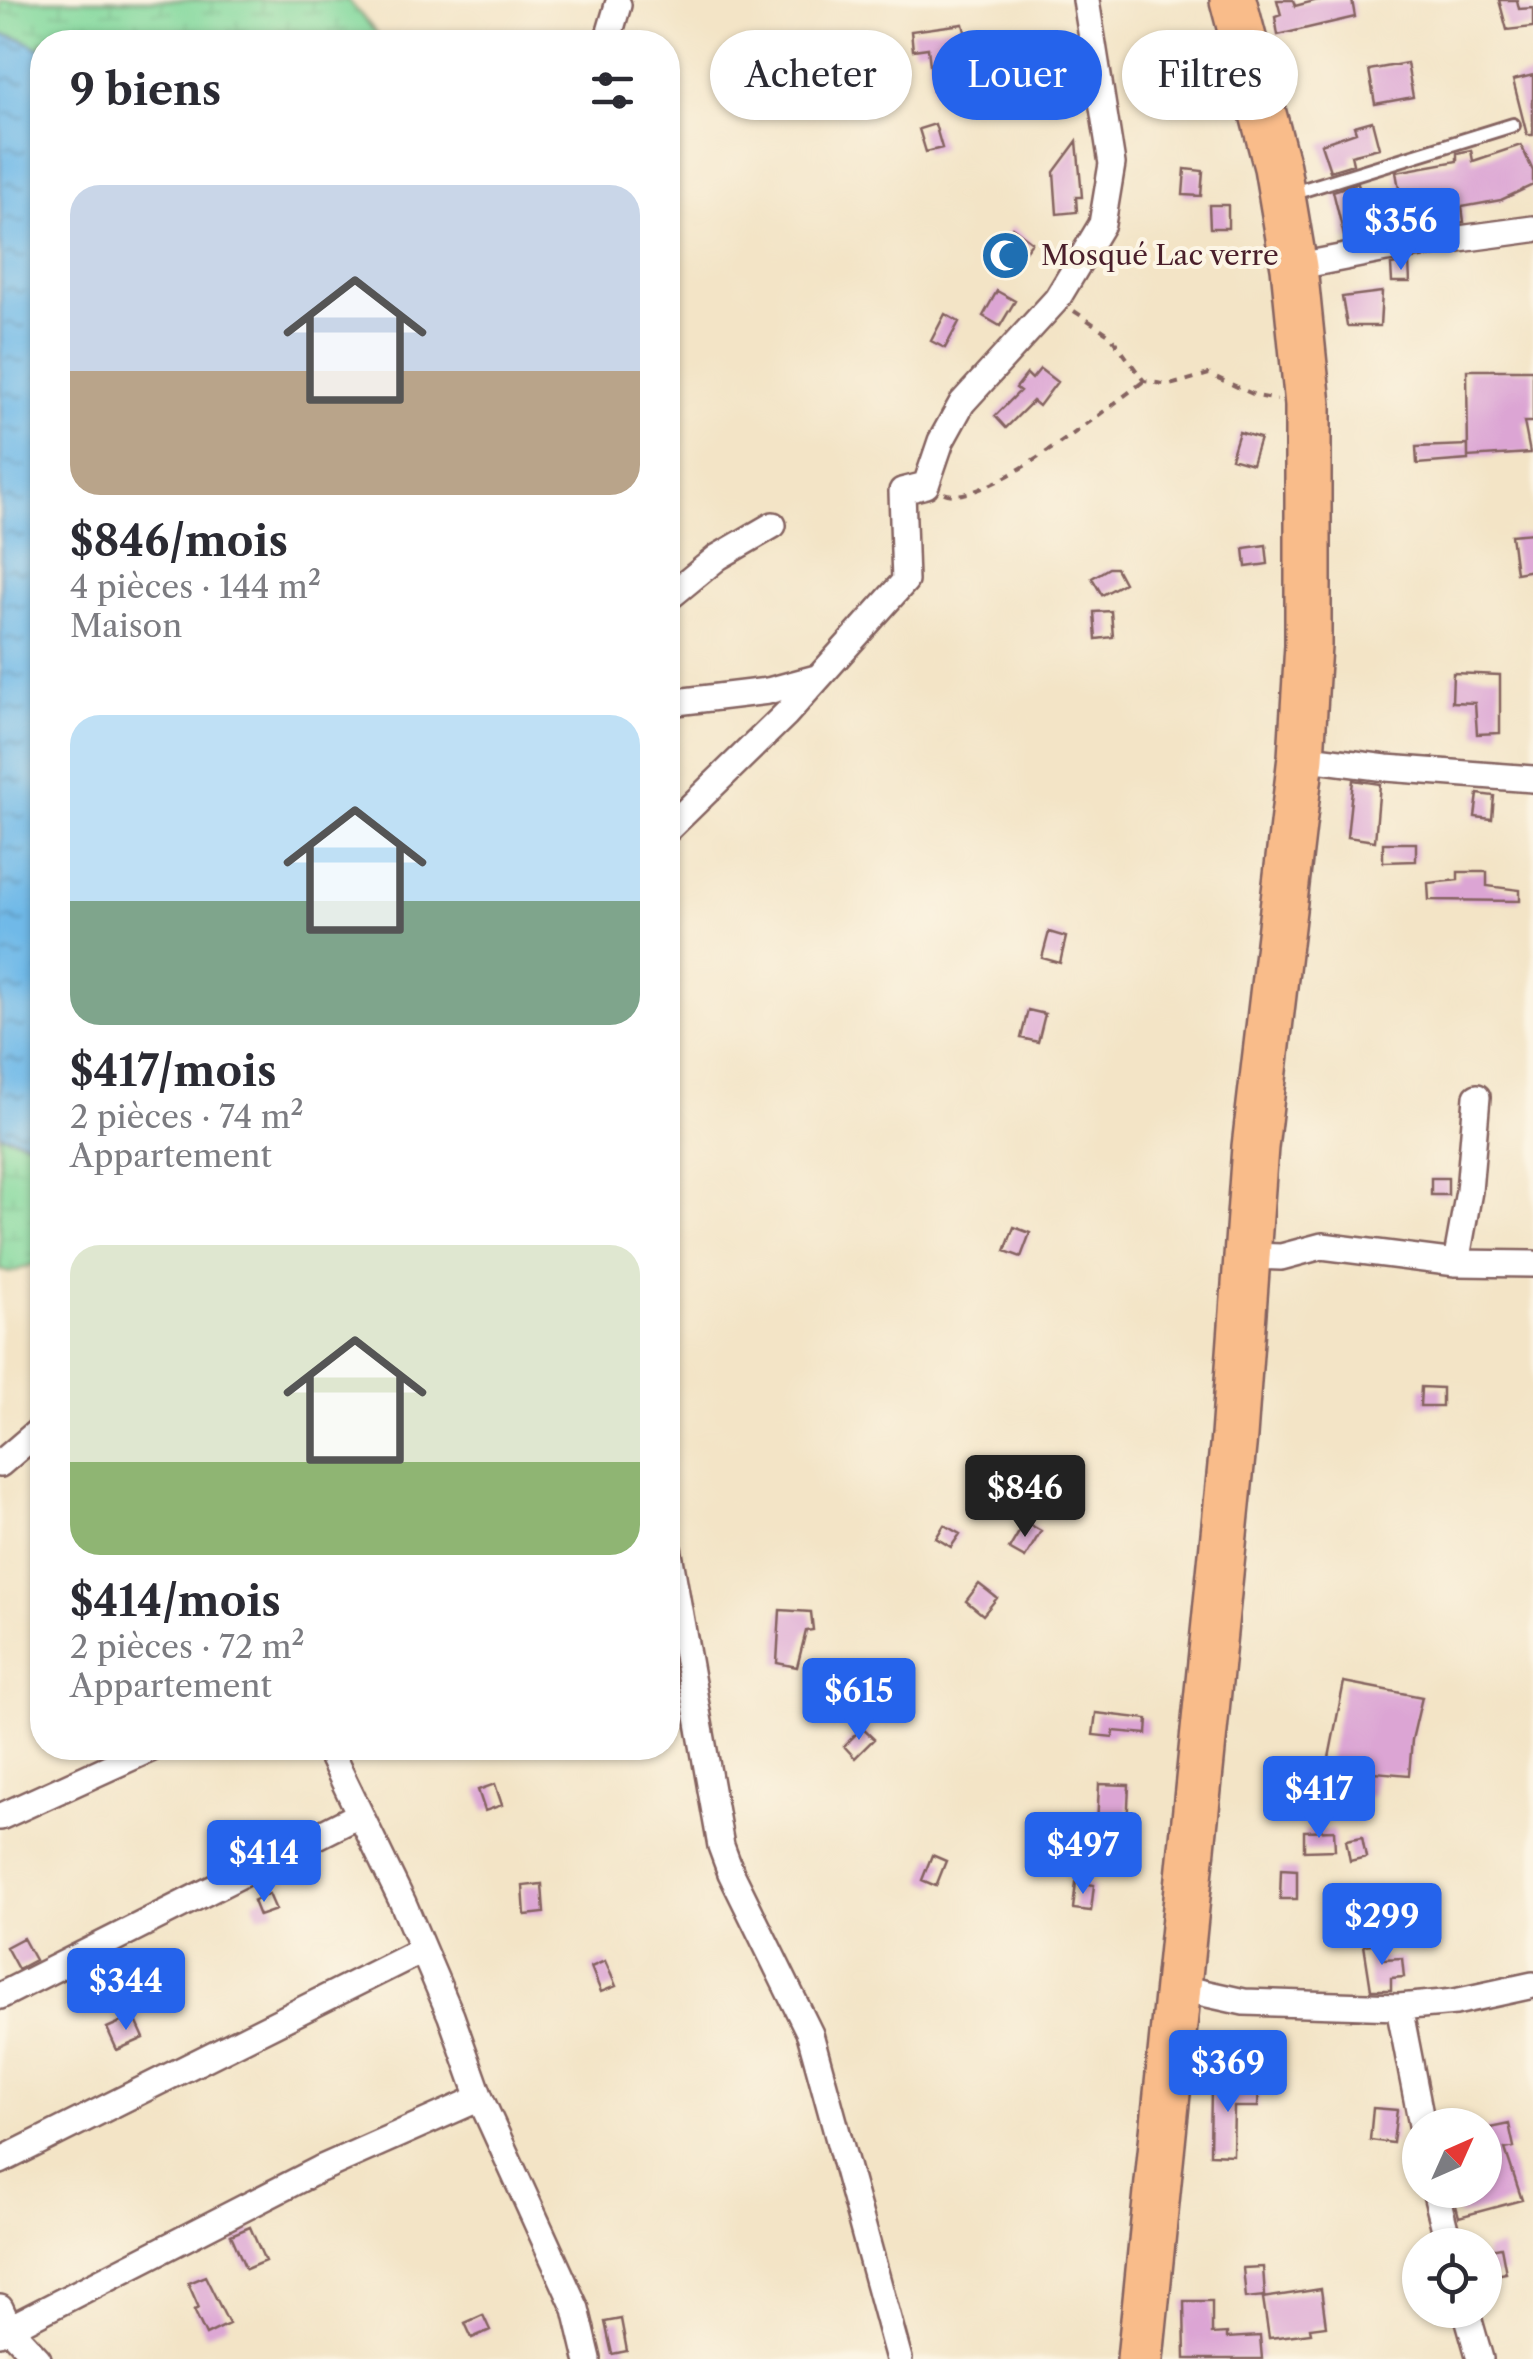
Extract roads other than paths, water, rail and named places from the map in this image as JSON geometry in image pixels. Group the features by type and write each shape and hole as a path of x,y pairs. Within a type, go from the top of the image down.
{"highway":[{"path":"1140,2359 1234,1436 1255,1147 1301,757 1308,645 1308,405 1294,267 1283,196 1250,52 1233,0"}],"street":[{"path":"680,817 786,714 905,580 902,491 926,486 941,441 962,403 1057,300 1102,224 1112,164 1086,0"},
{"path":"611,30 618,5"},
{"path":"1294,267 1386,249 1533,230"},
{"path":"680,588 718,557 773,525"},
{"path":"680,702 768,691 816,678"},
{"path":"1301,757 1533,779"},
{"path":"1456,1262 1469,1191 1477,1097"},
{"path":"1246,1256 1280,1257 1322,1246 1456,1262 1533,1264"},
{"path":"0,1464 30,1438"},
{"path":"680,1614 722,1846 731,1873 810,2034 899,2359"},
{"path":"0,1817 126,1760"},
{"path":"334,1760 422,1950 480,2098 576,2308 588,2359"},
{"path":"0,1996 359,1815"},
{"path":"0,2161 422,1950"},
{"path":"1176,1987 1244,2002 1400,2007 1455,2002 1533,1984"},
{"path":"1400,2007 1419,2108"},
{"path":"38,2359 3,2323 320,2169 480,2098"},
{"path":"1471,2328 1480,2359"}],"lane":[{"path":"1283,196 1512,125"}],"water":[{"path":"0,34 30,43 30,1143 0,1134"}],"place":[{"name":"Mosqué Lac verre","path":"1006,255"}]}
